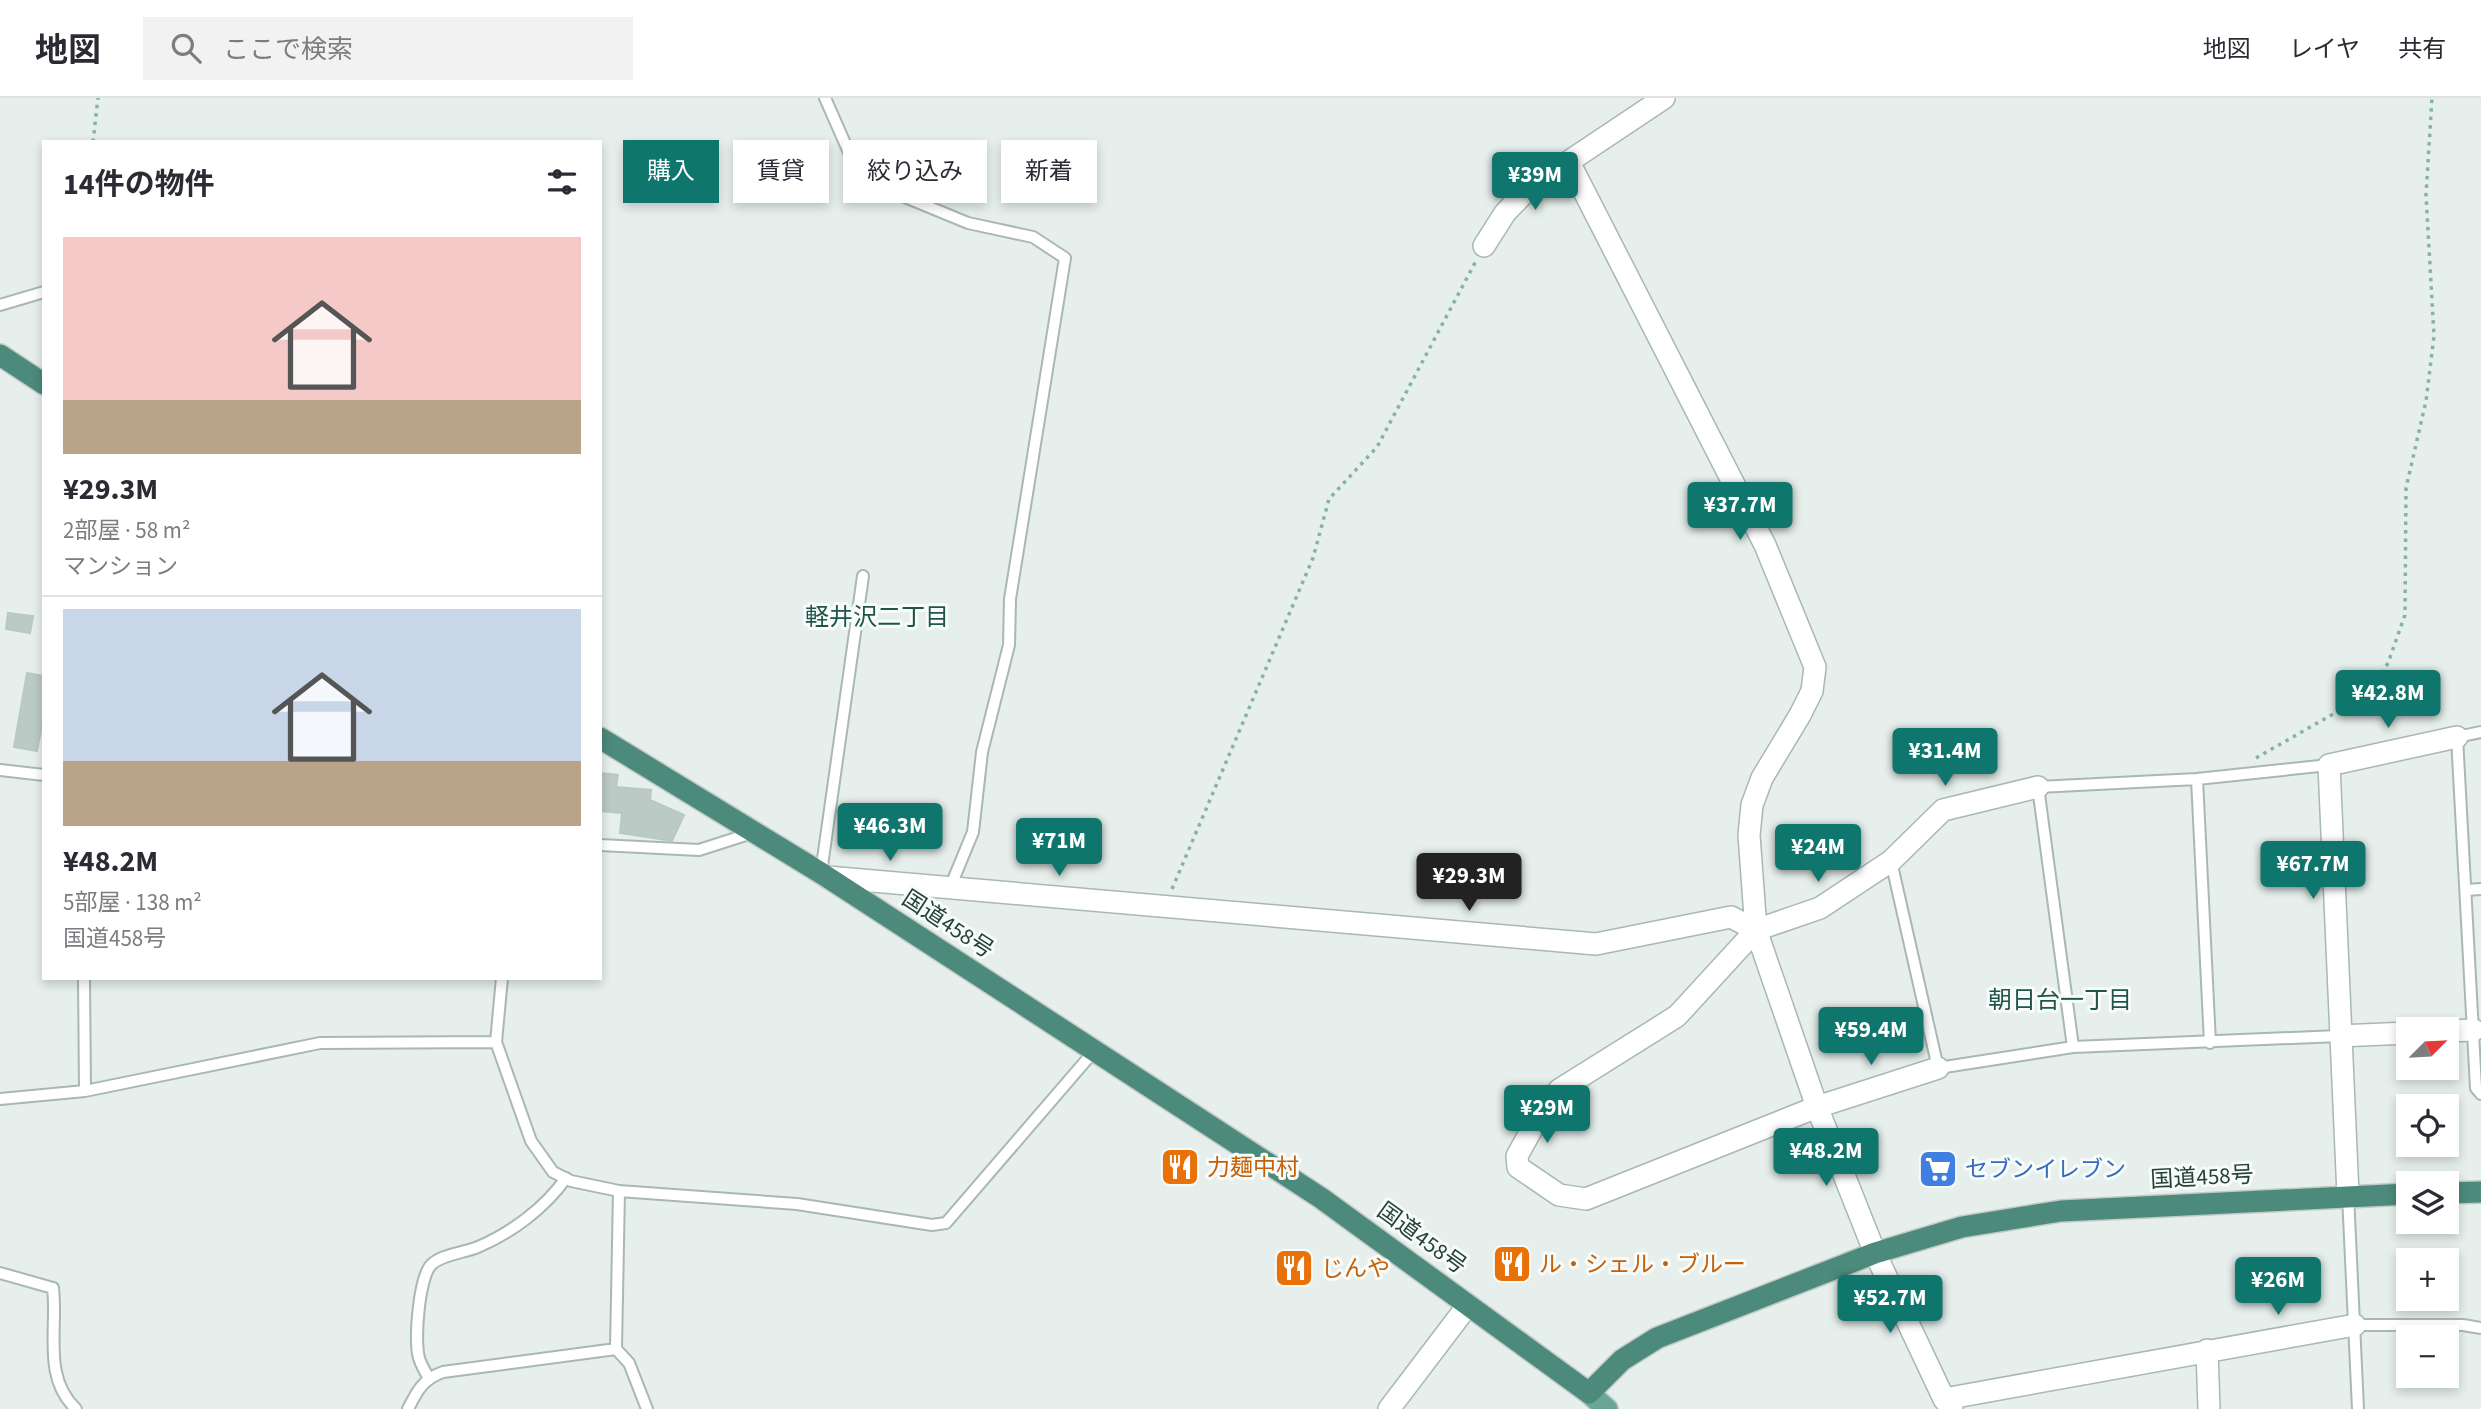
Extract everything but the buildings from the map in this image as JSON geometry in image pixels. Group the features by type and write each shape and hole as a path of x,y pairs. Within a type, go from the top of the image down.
{"highway":[{"path":"0,355 42,383"},
{"name":"国道458号","path":"602,739 824,875 1321,1198 1589,1393 1622,1360 1657,1338 1875,1253 1962,1227 2061,1211 2396,1194"},
{"path":"2459,1193 2481,1192"}],"main road":[{"path":"1589,1393 1607,1409"}],"street":[{"path":"1484,246 1505,213 1529,188 1664,98"},
{"path":"1569,162 1765,545 1815,667 1806,703 1762,778 1752,805 1749,835 1756,930 1817,1107 1875,1253 1948,1404 2207,1350 2355,1325"},
{"path":"2348,1195 2329,765 2457,737"},
{"path":"1938,1068 1817,1107 1586,1199 1559,1195 1518,1167 1517,1156 1538,1118 1559,1090 1677,1017 1756,930 1820,908 1891,861 1944,810 2038,787"},
{"path":"824,875 949,890 1596,944 1731,917 1756,930"},
{"path":"2459,1031 2478,1030"},
{"path":"2339,1036 2396,1034"},
{"path":"1389,1409 1468,1305"},
{"path":"2207,1350 2209,1409"}],"lane":[{"path":"825,98 855,166 866,177 883,188 968,223 1033,237 1065,258 1010,599 1009,645 982,752 973,832 949,890"},
{"path":"0,304 42,293"},
{"path":"824,875 863,576"},
{"path":"2481,732 2457,737 2478,1030 2476,1088 2481,1094"},
{"path":"2073,1047 2038,787 2197,779 2329,765"},
{"path":"0,770 42,775"},
{"path":"2197,779 2210,1043"},
{"path":"602,845 699,850 754,832"},
{"path":"1891,861 1938,1068 2073,1047 2339,1036"},
{"path":"2466,890 2481,889"},
{"path":"83,980 85,1091"},
{"path":"502,980 496,1042 531,1141 553,1172 566,1178 619,1191 797,1204 932,1225 946,1223 1096,1050"},
{"path":"0,1099 85,1091 320,1043 496,1042"},
{"path":"428,1377 419,1357 417,1336 424,1273 434,1262 478,1247 519,1224 555,1193 566,1178"},
{"path":"619,1191 616,1349 629,1363 647,1409"},
{"path":"2348,1195 2358,1409"},
{"path":"0,1273 53,1288 55,1377 67,1401 76,1409"},
{"path":"2355,1325 2463,1325 2481,1328"},
{"path":"408,1409 418,1389 428,1377 443,1372 616,1349"}],"path":[{"path":"93,140 99,98"},
{"path":"2250,761 2335,713 2374,685 2388,663 2405,615 2406,488 2426,401 2434,336 2426,206 2432,98"},
{"path":"1164,907 1313,558 1329,499 1377,447 1484,246"}],"place":[{"name":"力麺中村","path":"1180,1167"},
{"name":"セブンイレブン","path":"1938,1169"},
{"name":"ル・シェル・ブルー","path":"1512,1264"},
{"name":"じんや","path":"1294,1268"}],"district":[{"name":"軽井沢二丁目","path":"877,617"},
{"name":"朝日台一丁目","path":"2060,1000"}]}
